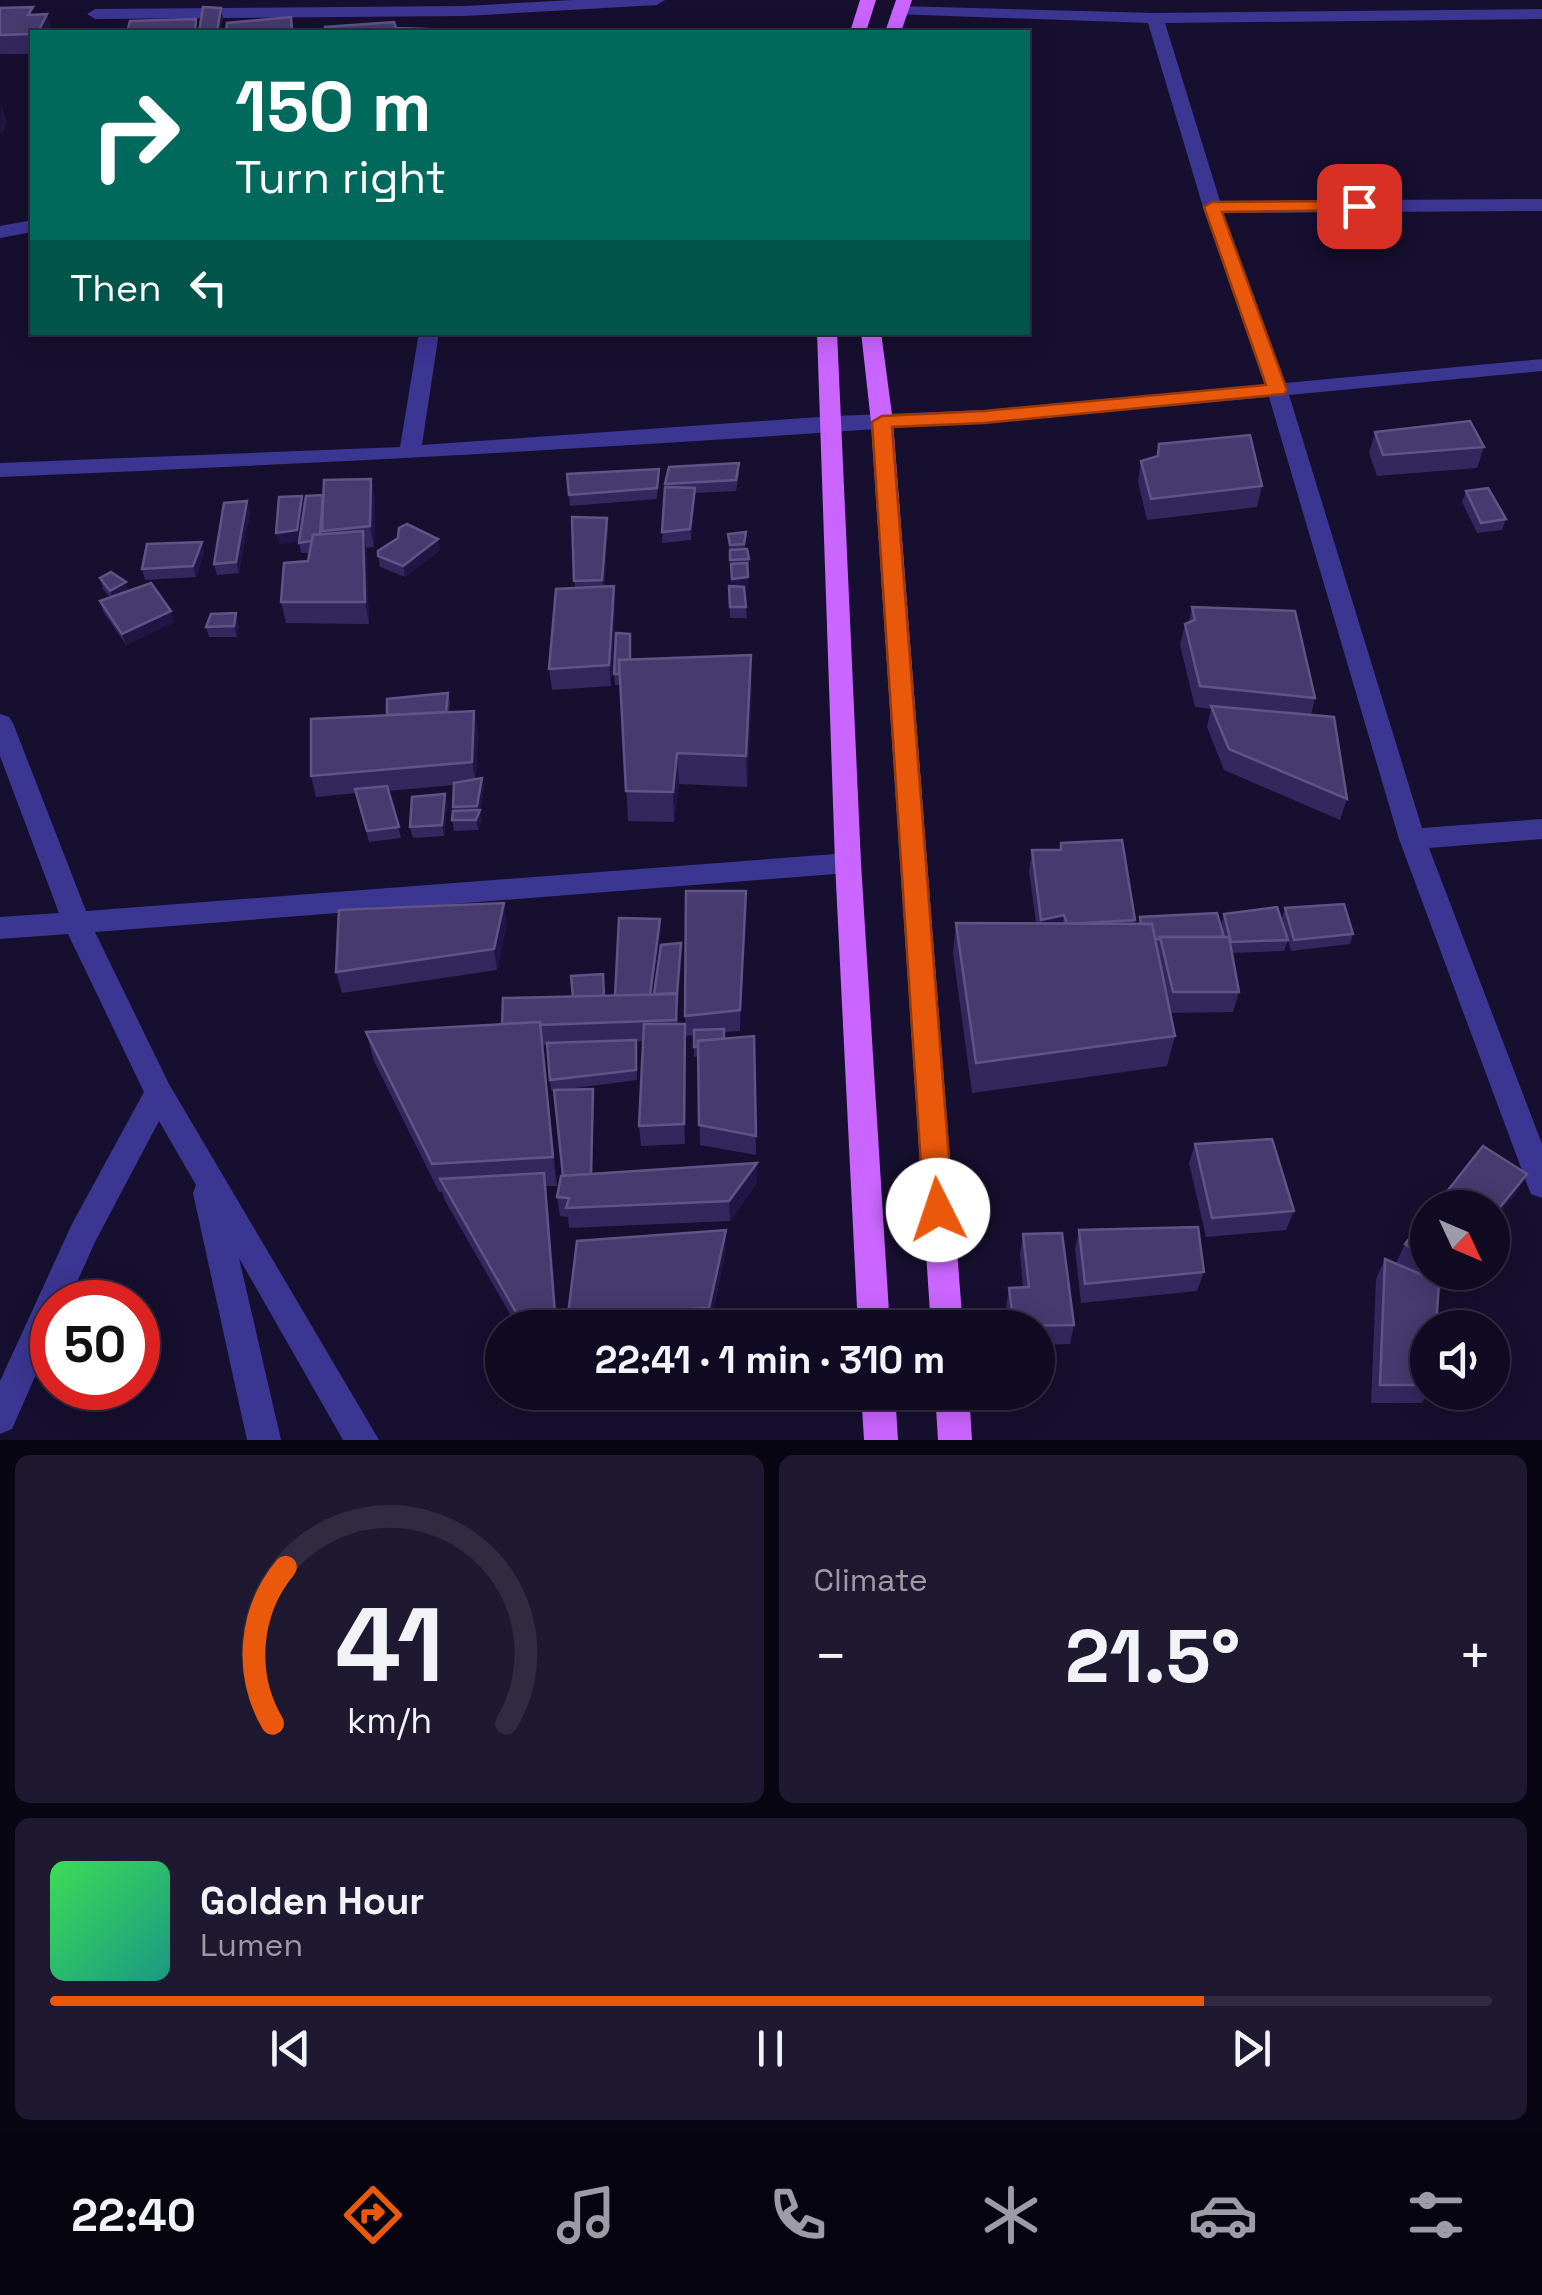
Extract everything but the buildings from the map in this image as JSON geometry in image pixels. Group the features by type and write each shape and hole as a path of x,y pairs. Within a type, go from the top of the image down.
{"main road":[{"path":"859,30 868,0"},
{"path":"894,30 901,6"},
{"path":"827,335 848,863 873,1310"},
{"path":"871,335 882,422 946,1310"},
{"path":"879,1410 881,1440"},
{"path":"953,1410 955,1440"}],"street":[{"path":"98,7 465,11 657,0"},
{"path":"901,6 1156,18 1421,7 1542,14"},
{"path":"465,11 466,30"},
{"path":"1156,18 1212,207 1277,390 1412,839 1542,1184"},
{"path":"1212,207 1542,205"},
{"path":"0,232 30,226"},
{"path":"410,453 430,335"},
{"path":"0,470 410,453 833,423 984,417 1542,365"},
{"path":"0,722 77,924 159,1093 362,1440"},
{"path":"1412,839 1542,829"},
{"path":"0,928 848,863"},
{"path":"0,1418 83,1234 159,1093"},
{"path":"202,1168 264,1440"}],"route":[{"path":"938,1210 882,422 984,417 1277,390 1212,207 1359,206"}]}
